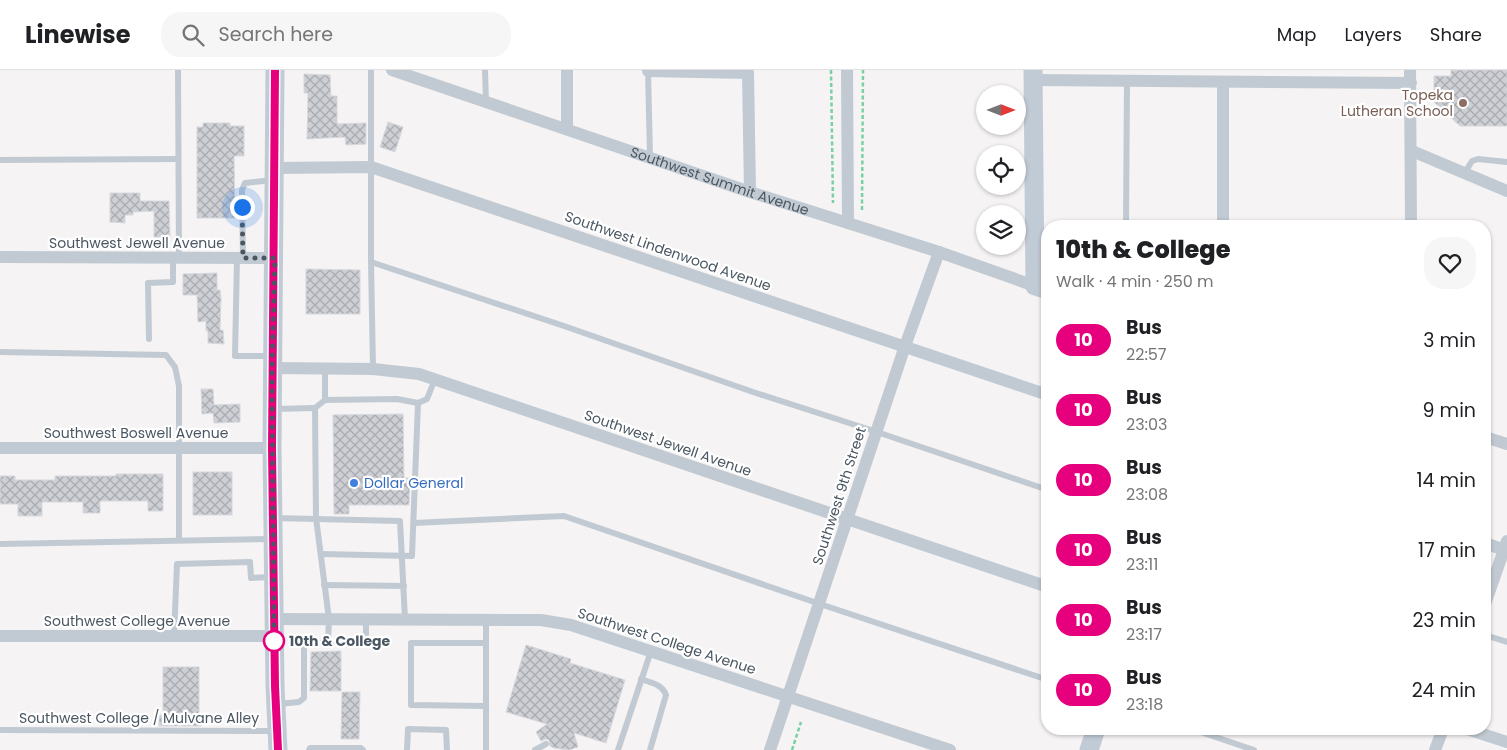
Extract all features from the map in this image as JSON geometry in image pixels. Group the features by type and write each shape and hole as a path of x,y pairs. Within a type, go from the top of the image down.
{"main road":[{"path":"275,70 272,448 274,627 278,750"},
{"path":"1033,75 1041,288"},
{"path":"1088,750 1094,735"}],"street":[{"name":"Southwest Summit Avenue","path":"392,70 750,192 939,252 1041,288"},
{"path":"567,70 567,129"},
{"path":"847,70 848,223"},
{"path":"1410,70 1412,220"},
{"path":"648,71 748,73 750,192"},
{"path":"1033,75 1127,81 1411,83"},
{"path":"1223,82 1223,220"},
{"path":"1412,151 1507,191"},
{"name":"Southwest Lindenwood Avenue","path":"274,174 371,167 1041,393"},
{"name":"Southwest 9th Street","path":"770,750 905,346 939,252"},
{"name":"Southwest Jewell Avenue","path":"0,257 275,258"},
{"name":"Southwest Jewell Avenue","path":"272,362 325,369 373,369 409,372 435,379 1041,585"},
{"path":"1491,439 1507,444"},
{"name":"Southwest Boswell Avenue","path":"0,448 272,448"},
{"path":"1491,545 1506,547 1491,588"},
{"name":"Southwest College Avenue","path":"0,636 174,636 274,627 329,619 541,620 580,627 950,750"},
{"path":"1436,750 1441,735"},
{"path":"1485,735 1507,742"}],"lane":[{"path":"149,338 148,283 173,282 176,258 178,70"},
{"path":"371,70 373,369"},
{"path":"485,70 486,102"},
{"path":"648,71 650,158"},
{"path":"1126,220 1127,81"},
{"path":"1464,174 1472,161 1478,159 1507,162"},
{"path":"0,160 178,160"},
{"path":"272,362 235,356 242,190 244,182 274,174"},
{"path":"371,262 1041,488"},
{"path":"0,352 166,355 175,366 179,386 179,540"},
{"path":"325,369 325,400"},
{"path":"272,409 316,408 325,400 398,399 418,403 427,399 435,379"},
{"path":"321,554 412,556 418,403"},
{"path":"316,408 316,518 329,619 328,642"},
{"path":"414,523 564,516 1041,678"},
{"path":"273,518 400,521 405,620"},
{"path":"0,544 273,539"},
{"path":"174,636 176,564 250,562 251,578 274,577"},
{"path":"324,586 404,586"},
{"path":"276,704 299,702 304,698 304,643 355,642 366,637 366,619"},
{"path":"486,620 486,750"},
{"path":"1491,637 1507,642"},
{"path":"486,643 411,643 412,705 486,706"},
{"path":"618,750 651,650"},
{"path":"641,679 658,685 664,689 666,695 650,750"},
{"path":"407,750 408,729 446,730 447,750"},
{"name":"Southwest College / Mulvane Alley","path":"0,730 278,730"},
{"path":"1210,735 1254,750"},
{"path":"535,750 546,744"},
{"path":"309,750 310,748 361,748 363,750"}],"path":[{"path":"831,70 833,203"},
{"path":"862,210 863,70"},
{"path":"792,750 801,722"}],"building":[{"name":"Topeka Lutheran School","path":"1451,70 1507,70 1507,126 1460,126 1434,102 1434,76 1451,76"},
{"path":"304,74 330,75 331,96 337,96 337,124 366,123 366,144 346,145 345,137 307,139 308,93 304,93"},
{"path":"388,122 403,127 395,152 380,147"},
{"path":"203,123 230,123 230,126 244,126 244,156 234,156 235,218 197,218 197,127 203,127"},
{"path":"110,193 140,193 140,201 169,201 170,237 154,237 154,211 133,212 133,215 125,215 125,223 110,222"},
{"path":"306,269 360,270 360,314 306,314"},
{"path":"217,273 217,290 220,290 221,298 220,330 223,330 224,344 208,343 206,321 198,322 197,295 183,295 183,274"},
{"path":"201,389 213,389 214,405 240,404 240,422 214,423 213,413 202,414"},
{"path":"403,414 404,478 410,478 409,505 349,505 349,514 334,514 333,415"},
{"path":"193,472 232,472 232,515 193,515"},
{"path":"116,474 163,474 163,511 148,511 148,501 100,501 100,513 83,513 83,502 42,502 42,516 18,516 18,504 0,504 0,476 15,476 15,480 55,480 55,476 116,476"},
{"path":"526,645 571,659 570,663 625,680 606,743 574,733 578,747 569,750 554,748 550,746 549,740 541,741 536,732 547,724 506,712"},
{"path":"341,651 341,691 310,691 311,652"},
{"path":"163,667 199,667 199,715 202,715 201,726 159,726 159,715 163,715"},
{"path":"342,692 360,692 359,739 341,739"}],"bus line":[{"name":"10","path":"275,70 272,448 275,686 278,750"}],"place":[{"name":"Topeka Lutheran School","path":"1463,103"},
{"name":"Dollar General","path":"354,483"},
{"name":"10th & College","path":"274,641"}],"route":[{"path":"242,207 243,258 275,258 272,368 274,641"}]}
